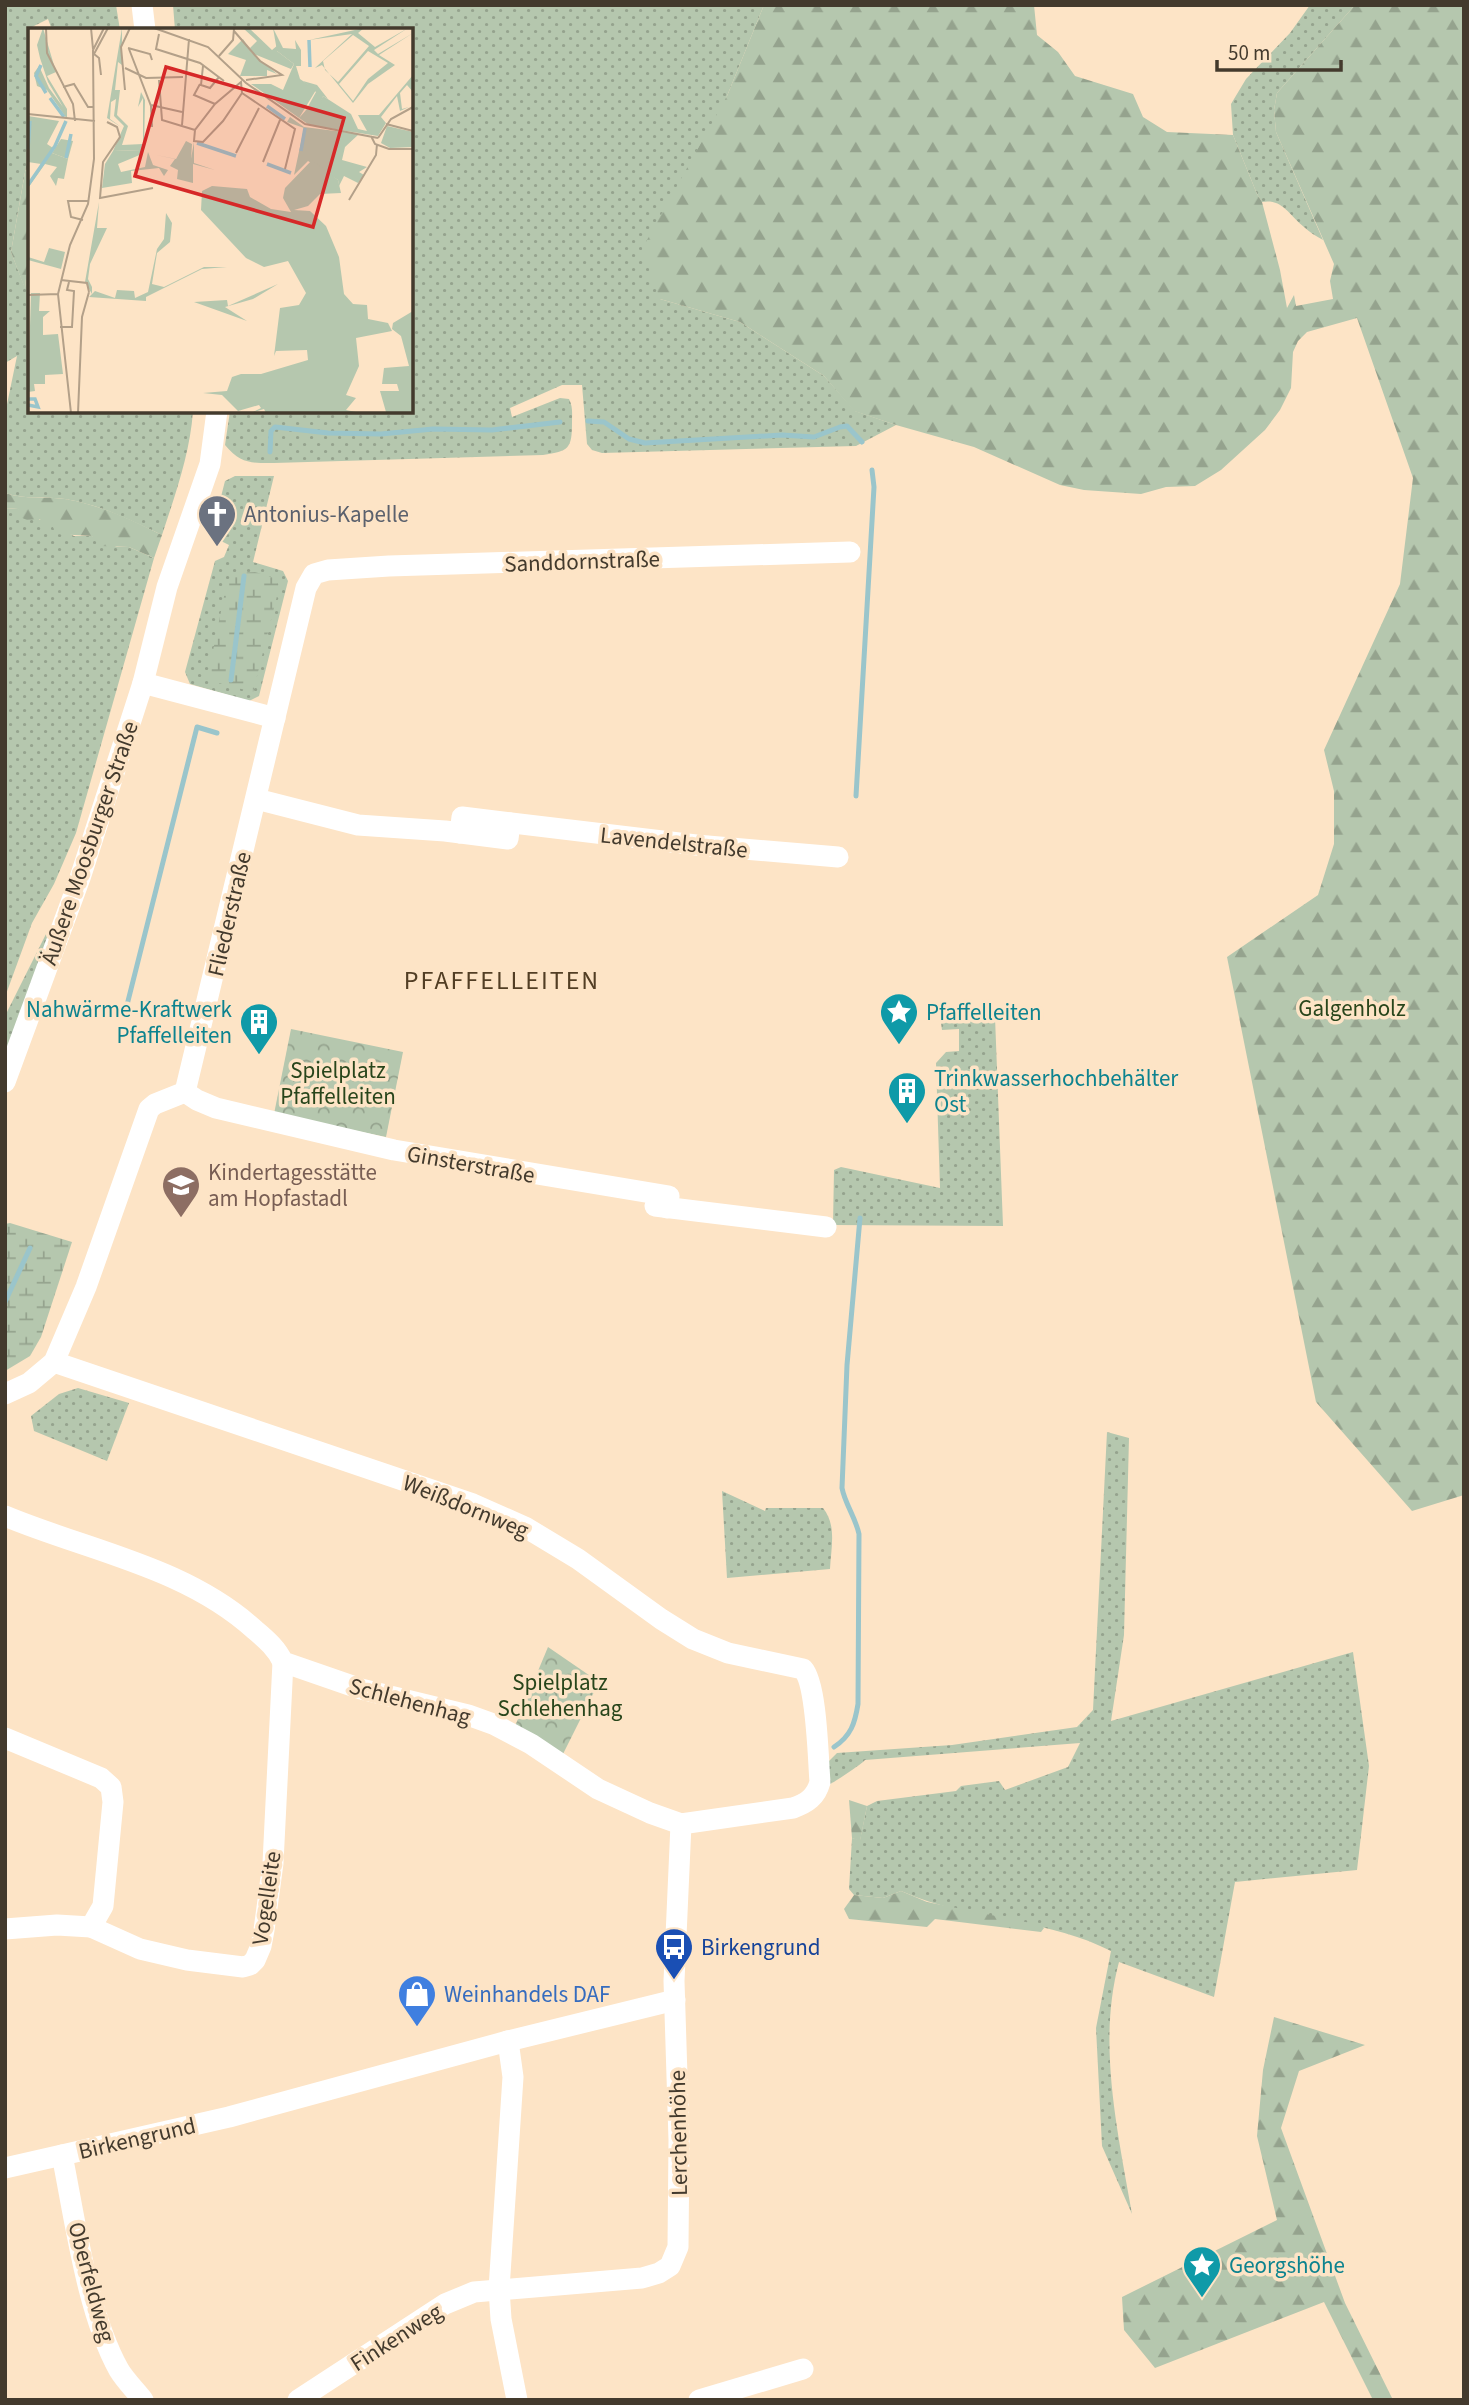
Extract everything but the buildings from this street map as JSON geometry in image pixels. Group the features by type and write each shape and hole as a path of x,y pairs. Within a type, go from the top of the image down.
{"street":[{"path":"142,5 145,28"},
{"name":"Äußere Moosburger Straße","path":"5,1082 80,878 143,683 167,587 207,475 217,413"},
{"name":"Sanddornstraße","path":"314,574 328,570 389,566 850,552"},
{"name":"Fliederstraße","path":"185,1092 306,588 314,574"},
{"path":"143,683 275,718"},
{"name":"Lavendelstraße","path":"256,799 358,825 460,833 462,817 696,845 838,858"},
{"path":"5,1394 29,1383 54,1362 86,1287 149,1109 185,1092"},
{"name":"Ginsterstraße","path":"185,1092 216,1108 394,1150 639,1191 637,1204 826,1227"},
{"name":"Weißdornweg","path":"54,1362 473,1504 525,1527 693,1639 728,1653 803,1669 812,1693 820,1782"},
{"path":"5,1516 159,1572 192,1587 243,1619 278,1651 283,1662"},
{"name":"Schlehenhag","path":"283,1662 361,1689 468,1715 493,1724 531,1744 598,1789 681,1824 793,1808 811,1798 818,1791 820,1782"},
{"name":"Vogelleite","path":"91,1927 140,1949 187,1960 243,1967 255,1960 264,1930 273,1863 283,1662"},
{"path":"5,1738 101,1778 111,1787 113,1802 103,1906 91,1927 57,1925 5,1930"},
{"name":"Lerchenhöhe","path":"499,2289 642,2278 665,2270 676,2257 679,2140 675,2000 681,1824"},
{"name":"Birkengrund","path":"5,2168 263,2109 508,2041 675,2000"},
{"path":"508,2041 513,2077 499,2289 501,2319 517,2400"},
{"name":"Oberfeldweg","path":"62,2155 81,2250 99,2321 120,2371 143,2400"},
{"name":"Finkenweg","path":"298,2400 445,2304 474,2292 499,2289"},
{"path":"699,2400 803,2369"}],"green space":[{"path":"5,5 116,5 120,28 51,28 48,19 28,28 28,155 11,252 25,288 28,257 28,413 193,413 185,459 162,535 91,505 57,498 5,493 5,414 17,356 5,363"},
{"path":"173,5 764,5 727,96 660,299 740,322 824,376 855,411 896,425 856,446 602,453 592,450 587,444 582,385 562,385 510,408 512,417 560,398 569,399 572,413 570,443 564,450 552,454 274,463 241,459 225,445 230,413 413,413 413,28 175,28"},
{"name":"Galgenholz","path":"764,5 1034,5 1037,35 1058,52 1075,76 1133,94 1143,117 1167,132 1233,135 1262,202 1287,308 1294,295 1296,306 1333,299 1330,281 1334,264 1276,132 1274,110 1277,93 1355,5 1464,5 1464,1495 1412,1511 1316,1402 1227,957 1318,895 1334,844 1334,791 1324,750 1400,584 1413,478 1357,318 1307,332 1298,341 1293,352 1291,388 1280,410 1265,430 1221,470 1195,486 1166,487 1141,494 1084,490 1060,485 974,447 854,411 824,376 740,322 660,299 642,249 727,96"},
{"path":"1310,5 1355,5 1277,93 1274,110 1276,132 1323,240 1308,231 1280,205 1269,201 1262,202 1233,135 1231,104 1246,79 1290,33"},
{"path":"28,155 28,258 25,289 11,252"},
{"path":"235,476 274,476 253,562 283,571 288,581 259,696 249,701 190,684 185,672 215,561 224,557 229,545 211,536 225,481"},
{"path":"5,493 78,502 127,518 162,535 154,558 129,547 99,546 92,536 56,534 53,527 42,526 40,519 27,520 20,517 18,509 5,508"},
{"path":"5,508 18,509 74,536 92,536 154,558 76,833 54,884 32,923 5,997"},
{"path":"255,572 275,578 279,588 253,692 211,681 208,675 227,582 236,573"},
{"path":"60,925 5,1062 5,1016 47,932"},
{"path":"995,1017 1003,1226 833,1225 834,1170 841,1167 940,1188 936,1063 946,1052 959,1051 959,1029 942,1030 941,1023"},
{"name":"Spielplatz Pfaffelleiten","path":"291,1029 403,1052 386,1137 274,1114"},
{"path":"10,1223 72,1242 41,1337 30,1356 5,1371 5,1224"},
{"path":"78,1388 129,1403 107,1461 34,1431 31,1416 59,1394"},
{"path":"1107,1432 1129,1438 1124,1635 1111,1721 1353,1652 1369,1766 1357,1870 1235,1882 1214,1997 1119,1962 1110,2024 1110,2056 1116,2120 1132,2214 1102,2146 1096,2028 1111,1951 1060,1932 953,1908 901,1891 883,1898 854,1895 849,1889 852,1838 860,1840 867,1806 877,1801 956,1791 961,1786 999,1781 1005,1790 1068,1767 1080,1743 865,1760 830,1784 828,1762 837,1753 952,1745 1077,1727 1093,1710"},
{"path":"722,1491 765,1511 766,1508 823,1508 832,1529 830,1569 727,1578"},
{"name":"Spielplatz Schlehenhag","path":"548,1647 599,1682 562,1756 515,1726"},
{"path":"849,1800 867,1806 860,1841 852,1838"},
{"path":"901,1891 927,1902 1044,1928 1041,1932 935,1919 927,1927 849,1919 844,1909 854,1895 883,1898"},
{"path":"1274,2017 1365,2045 1299,2071 1281,2128 1345,2303 1393,2400 1373,2400 1324,2302 1155,2368 1124,2330 1122,2297 1277,2220 1257,2136 1263,2070"}],"waterway":[{"path":"588,421 604,422 629,439 645,443 782,435 814,437 847,426 862,442"},
{"path":"270,452 271,431 275,427 328,433 381,434 433,429 492,430 560,422"},
{"path":"856,796 874,487 872,470"},
{"path":"231,680 244,576"},
{"path":"127,1005 197,727 217,733"},
{"path":"834,1747 851,1728 858,1704 859,1534 842,1488 847,1365 860,1218"},
{"path":"5,1302 30,1248"}],"place":[{"name":"Antonius-Kapelle","path":"217,548"},
{"name":"Pfaffelleiten","path":"899,1046"},
{"name":"Nahwärme-Kraftwerk Pfaffelleiten","path":"259,1056"},
{"name":"Trinkwasserhochbehälter Ost","path":"907,1125"},
{"name":"Kindertagesstätte am Hopfastadl","path":"181,1219"},
{"name":"Birkengrund","path":"674,1981"},
{"name":"Weinhandels DAF","path":"417,2028"},
{"name":"Georgshöhe","path":"1202,2299"}],"district":[{"name":"PFAFFELLEITEN","path":"502,980"}]}
